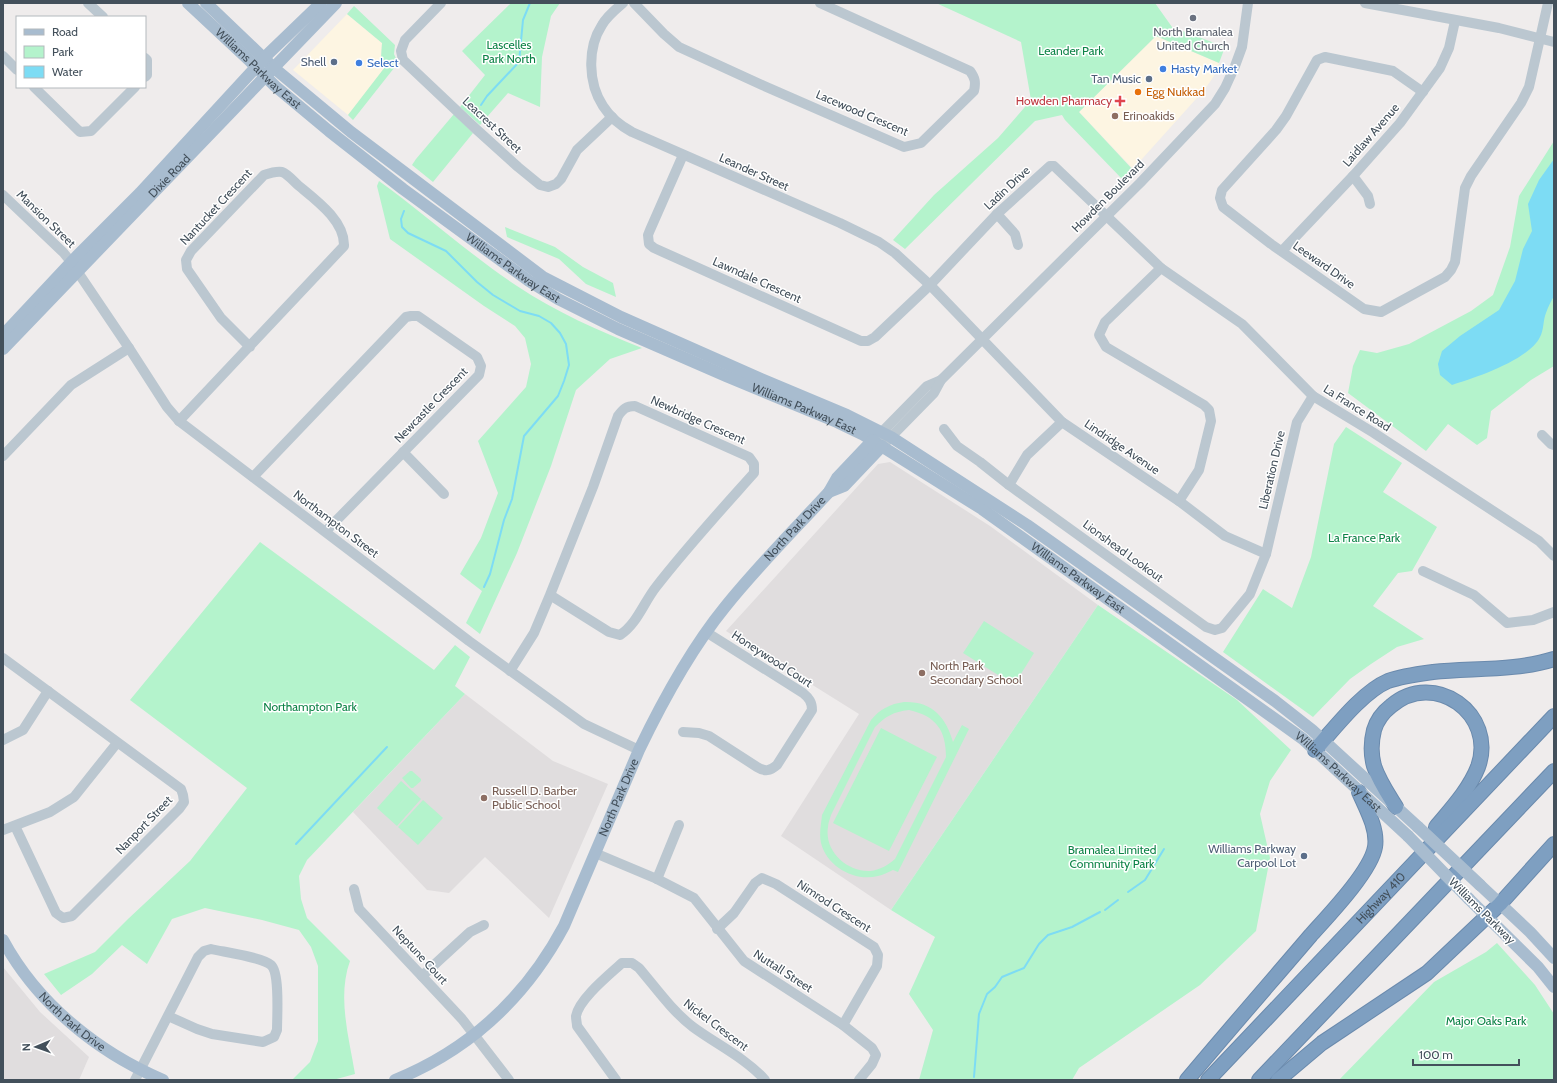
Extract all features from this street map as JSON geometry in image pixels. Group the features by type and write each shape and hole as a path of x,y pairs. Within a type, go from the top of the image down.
{"highway":[{"path":"1319,745 1362,700 1374,690 1388,682 1412,674 1508,667 1554,659"},
{"path":"1396,807 1379,779 1372,758 1372,741 1379,718 1396,701 1412,694 1440,694 1456,701 1465,708 1477,726 1481,747 1478,767 1456,802 1415,854 1408,868"},
{"name":"Highway 410","path":"1208,1080 1554,716"},
{"path":"1259,1080 1554,771"},
{"path":"1187,1080 1356,882 1372,856 1375,846 1375,837 1359,792"},
{"path":"1278,1080 1322,1043 1427,973 1500,904 1554,844"}],"main road":[{"name":"Williams Parkway East","path":"188,3 270,72 329,132 398,185 529,281 558,299 618,329 726,376 882,439 1027,525 1275,700 1319,745 1359,792 1408,836"},
{"name":"Williams Parkway East","path":"206,3 260,63"},
{"name":"Dixie Road","path":"3,348 140,193 260,63 321,3"},
{"name":"Dixie Road","path":"3,335 181,162 336,3"},
{"name":"North Park Drive","path":"395,1080 440,1058 474,1034 514,999 539,966 564,926 652,722 689,657 730,601 829,492 844,486 882,439"},
{"name":"Williams Parkway East","path":"1319,745 1396,807 1418,828"},
{"name":"Williams Parkway","path":"1418,828 1530,932 1554,958"},
{"name":"Williams Parkway","path":"1408,836 1538,967 1554,987"},
{"name":"North Park Drive","path":"3,940 17,963 40,993 71,1023 138,1075 163,1080"}],"street":[{"path":"88,3 102,16"},
{"name":"Leacrest Street","path":"441,3 405,40 401,51 403,60 502,153 540,185 548,186 556,184 561,179 577,150 612,117"},
{"name":"Leander Street","path":"624,3 602,24 594,39 591,61 593,84 603,107 612,117 632,132 840,223 879,242 895,253 930,285 981,340"},
{"name":"Lacewood Crescent","path":"634,3 664,34 679,46 762,85 904,147 921,143 974,91 976,84 970,71 820,3"},
{"name":"Howden Boulevard","path":"882,439 934,393 941,380 1160,162 1215,104 1225,88 1242,47 1248,3"},
{"path":"1365,3 1499,28 1554,42"},
{"name":"Leeward Drive","path":"1423,92 1393,71 1325,57 1317,60 1286,116 1276,130 1222,190 1220,198 1223,207 1364,309 1381,312 1445,277 1455,262 1465,188 1471,176 1521,103 1528,87 1548,3"},
{"name":"Laidlaw Avenue","path":"1282,251 1353,176 1400,123 1440,68 1449,48 1455,21"},
{"path":"3,56 16,69"},
{"path":"146,59 146,76"},
{"path":"35,88 80,132 91,130 134,88"},
{"name":"Lawndale Crescent","path":"683,155 648,235 650,244 654,248 861,340 868,340 875,337 930,285"},
{"name":"Ladin Drive","path":"930,285 997,214 1050,166 1054,166 1106,216"},
{"name":"Nantucket Crescent","path":"179,421 250,347 344,246 345,238 326,209 283,172 273,172 264,175 191,251 186,260 186,269 221,318 250,347"},
{"path":"1353,176 1368,196 1370,204"},
{"name":"Mansion Street","path":"3,196 63,252 74,267"},
{"path":"997,214 1015,234 1018,245"},
{"name":"La France Road","path":"1106,216 1161,268 1242,324 1313,396 1374,433 1539,541 1554,556"},
{"name":"Northampton Street","path":"74,267 129,348 167,408 179,421 510,671 584,724 639,750"},
{"path":"1161,268 1105,322 1099,335 1106,347 1204,405 1209,410 1211,421 1199,470 1179,502"},
{"name":"Newcastle Crescent","path":"253,477 403,320 411,316 418,316 477,358 481,366 479,375 326,532"},
{"name":"Lindridge Avenue","path":"981,340 1062,422 1226,536 1266,554"},
{"path":"3,456 71,385 129,348"},
{"name":"Liberation Drive","path":"1266,554 1297,422 1313,396"},
{"name":"Newbridge Crescent","path":"510,671 534,633 593,487 618,416 623,409 629,406 635,406 749,457 754,464 754,473 688,547 655,588 628,630 620,635 609,632 550,595"},
{"path":"1009,485 1027,455 1062,422"},
{"name":"Lionshead Lookout","path":"944,429 957,446 1206,627 1215,630 1222,628 1250,594 1266,554"},
{"path":"1542,435 1554,445"},
{"path":"403,452 444,494"},
{"path":"1423,571 1474,596 1506,623 1533,620 1554,612"},
{"name":"Honeywood Court","path":"683,732 699,733 708,736 762,770 768,771 777,765 812,710 812,705 809,698 803,693 706,632"},
{"name":"Nanport Street","path":"3,658 181,789 184,802 179,809 72,916 63,918 56,913 15,826"},
{"path":"3,740 23,730 48,691"},
{"path":"3,830 50,812 74,797 117,743"},
{"path":"657,879 679,825"},
{"name":"Nuttall Street","path":"595,853 657,879 694,898 717,929 744,961 843,1025 872,1048 876,1056 872,1064 858,1080"},
{"name":"Nimrod Crescent","path":"717,929 734,913 755,883 762,878 776,884 874,947 878,955 878,966 843,1025"},
{"name":"Neptune Court","path":"354,889 359,909 474,1034 509,1080"},
{"path":"422,976 470,932 484,925"},
{"path":"138,1075 198,956 204,951 211,950 264,961 272,966 276,975 277,1030 274,1037 263,1042 212,1034 168,1016"},
{"name":"Nickel Crescent","path":"616,1080 577,1026 576,1018 578,1011 592,990 622,963 632,962 639,968 674,1011 692,1026 754,1069 765,1080"}],"shaded area":[{"path":"347,14 382,43 381,57 385,68 348,115 293,70"},
{"path":"1156,36 1219,63 1214,76 1205,89 1133,169 1079,112"},
{"name":"North Park Secondary School","path":"890,462 990,526 1098,605 891,910 781,836 859,714 726,631 878,464"},
{"name":"Russell D. Barber Public School","path":"465,694 553,761 608,784 549,918 485,857 449,893 427,890 353,812"},
{"path":"3,967 40,1012 89,1057 79,1080 3,1080"}],"green space":[{"name":"Lascelles Park North","path":"511,3 560,3 551,16 542,57 540,107 508,93 480,125 460,107 485,75 462,51"},
{"name":"Leander Park","path":"936,3 1155,3 1172,27 1225,47 1219,63 1156,36 1079,112 1134,171 1124,181 1065,120 1062,115 1035,121 905,249 893,240 934,195 998,138 1031,100 1021,42"},
{"path":"354,6 395,45 394,54 398,63 353,120 348,115 385,67 381,57 382,43 347,14"},
{"path":"454,114 473,133 433,182 412,165"},
{"path":"1554,141 1554,366 1531,380 1491,411 1487,438 1477,445 1448,424 1426,451 1348,393 1353,366 1360,350 1377,353 1409,344 1471,311 1493,295 1510,247 1519,196"},
{"path":"379,181 499,274 517,286 578,320 642,348 610,359 576,390 551,466 517,553 480,634 466,623 482,591 460,574 481,538 498,493 478,441 526,387 531,364 525,338 515,326 484,306 390,239 377,186"},
{"path":"505,227 555,247 583,267 613,283 616,297 586,284 559,259 507,237"},
{"name":"La France Park","path":"1346,427 1402,463 1383,492 1437,527 1412,571 1398,573 1373,606 1424,639 1397,647 1371,664 1350,679 1313,717 1223,652 1263,589 1292,608 1311,557 1334,444"},
{"name":"Northampton Park","path":"260,542 434,670 455,645 470,657 455,686 465,694 307,860 299,876 301,899 307,918 350,961 344,989 344,1003 347,1031 355,1074 333,1080 292,1080 310,1062 318,1041 318,966 311,947 299,930 262,920 205,908 172,919 147,964 122,945 92,974 61,995 44,974 95,952 190,861 247,788 130,700"},
{"name":"Bramalea Limited Community Park","path":"1098,605 1237,700 1291,750 1270,781 1260,814 1270,858 1256,931 1200,985 1079,1068 1072,1080 919,1080 933,1030 909,994 935,937 891,910"},
{"path":"984,621 1034,653 1014,685 963,653"},
{"path":"914,702 922,704 936,712 946,725 953,742 962,725 969,729 898,872 893,870 878,876 869,877 851,875 836,866 824,852 820,836 822,815 871,720 882,710 899,703","holes":["909,710 933,720 938,726 944,739 946,757 895,859 877,870 870,871 853,868 846,864 833,852 828,836 828,827 831,815 875,727 886,717 894,713"]},
{"path":"881,728 937,757 889,851 833,823"},
{"path":"410,771 421,779 421,781 413,788 411,788 402,778"},
{"path":"401,781 421,799 397,826 377,808"},
{"path":"423,800 443,818 418,845 398,827"},
{"name":"Major Oaks Park","path":"1497,943 1535,985 1554,1014 1554,1080 1339,1080 1434,982 1486,952"}],"water":[{"path":"1554,159 1554,296 1545,316 1540,337 1525,353 1513,360 1487,373 1452,385 1440,375 1438,364 1442,351 1460,336 1499,310 1515,281 1523,249 1532,231 1528,204 1539,180"}],"waterway":[{"path":"481,105 487,96 519,62 523,20 530,3"},
{"path":"404,211 401,219 402,227 408,233 446,251 477,282 493,295 520,311 539,316 551,323 560,333 566,344 569,365 558,396 524,436 512,499 504,520 490,574 484,587"},
{"path":"296,844 387,747"},
{"path":"1128,892 1145,880 1164,849"},
{"path":"1105,910 1118,900"},
{"path":"974,1077 979,1014 987,994 995,987 1002,977 1024,968 1039,944 1048,935 1072,927 1100,912"}],"place":[{"name":"North Bramalea United Church","path":"1193,18"},
{"name":"Shell","path":"334,62"},
{"name":"Select","path":"359,63"},
{"name":"Hasty Market","path":"1163,69"},
{"name":"Tan Music","path":"1149,79"},
{"name":"Egg Nukkad","path":"1138,92"},
{"name":"Howden Pharmacy","path":"1120,101"},
{"name":"Erinoakids","path":"1115,116"},
{"name":"North Park Secondary School","path":"922,673"},
{"name":"Russell D. Barber Public School","path":"484,798"},
{"name":"Williams Parkway Carpool Lot","path":"1304,856"}]}
